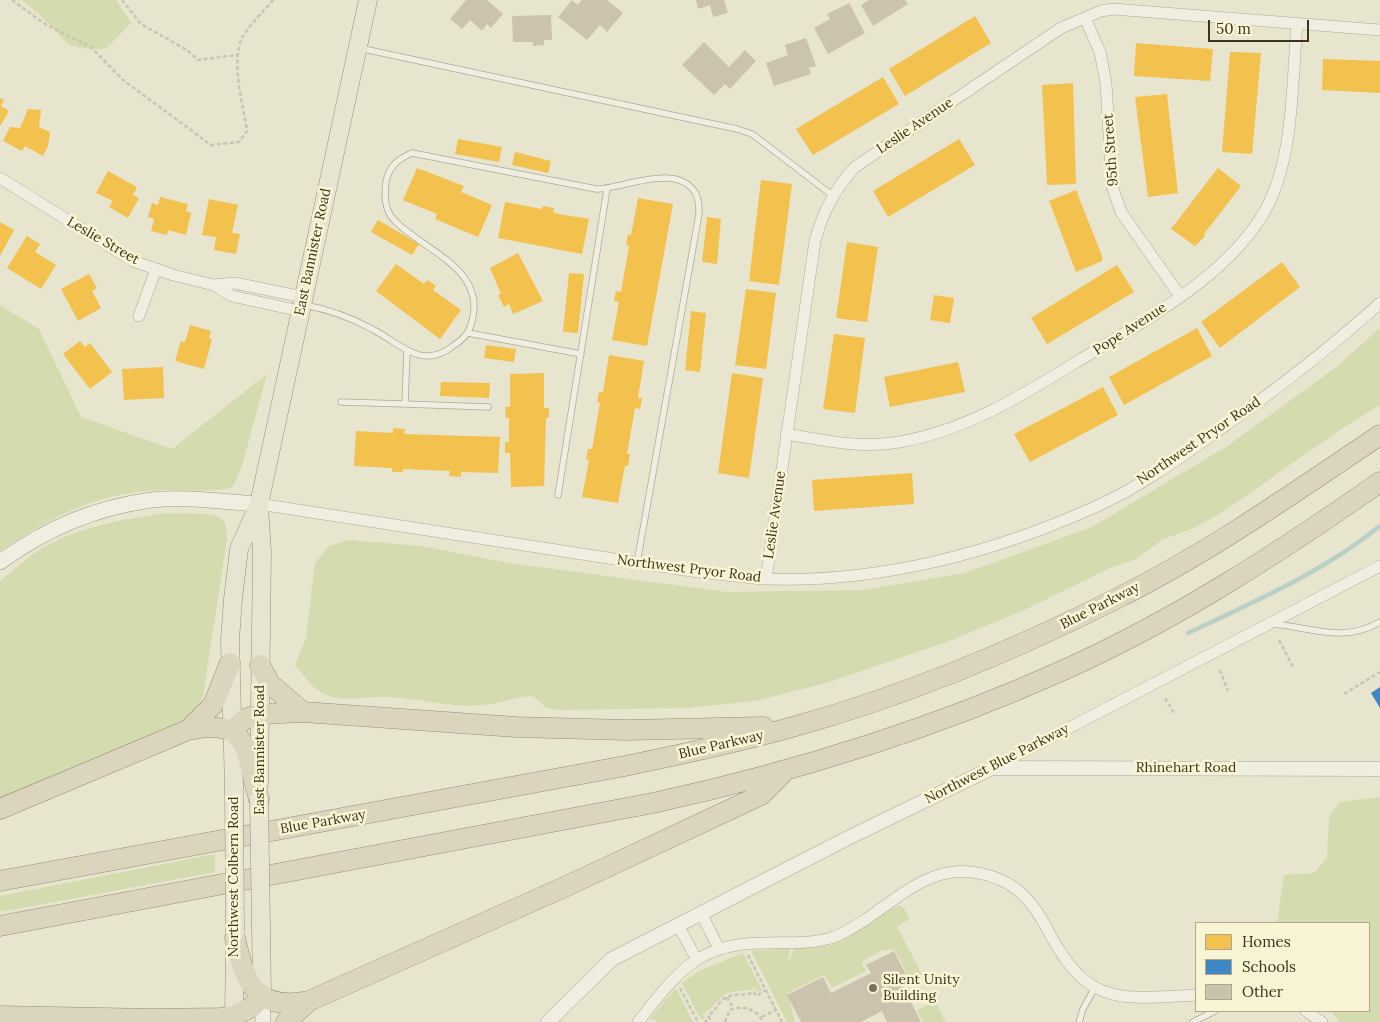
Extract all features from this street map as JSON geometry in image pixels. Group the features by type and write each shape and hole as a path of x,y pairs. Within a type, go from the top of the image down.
{"highway":[{"name":"Blue Parkway","path":"0,881 625,766 721,746 869,704 957,672 1119,598 1236,530 1380,435"},
{"path":"0,926 653,803 784,772 891,739 977,708 1067,669 1154,624 1231,581 1295,542 1380,482"},
{"path":"188,730 213,705 230,663"},
{"path":"260,666 270,684 303,712"},
{"path":"231,731 245,719 260,714 303,712 516,727 627,730 796,726"},
{"path":"0,809 188,730 218,726 236,734 249,757 259,799"},
{"path":"235,935 242,969 249,984 262,995 279,1004 309,1001 569,885 761,795 784,772"},
{"path":"0,1016 158,1020 235,1019 252,1007 262,995"},
{"path":"286,1022 309,1001"}],"main road":[{"name":"East Bannister Road","path":"231,731 230,663 233,599 239,549 259,504 368,0"},
{"name":"Northwest Pryor Road","path":"0,562 23,545 55,528 98,510 153,500 259,504"},
{"name":"East Bannister Road","path":"259,504 262,552 259,799 262,995"},
{"name":"Northwest Colbern Road","path":"231,731 234,788 235,1019"},
{"path":"262,995 263,1022"}],"street":[{"name":"Leslie Avenue","path":"766,579 815,241 822,215 832,195 855,167 1061,28 1101,11 1113,9 1380,30"},
{"name":"95th Street","path":"1085,18 1100,52 1106,83 1112,186 1121,212 1180,296"},
{"name":"Pope Avenue","path":"786,434 860,445 899,442 956,426 1006,405 1134,327 1180,296 1225,261 1246,238 1268,206 1278,179 1286,146 1297,23"},
{"name":"Leslie Street","path":"0,178 133,261 214,285 235,283 302,304"},
{"path":"140,316 156,269"},
{"name":"Northwest Pryor Road","path":"259,504 637,563 766,579 867,574 957,558 1009,542 1096,506 1175,460 1231,422 1332,347 1380,303"},
{"name":"Northwest Blue Parkway","path":"548,1022 612,959 846,839 992,768 1380,566"},
{"name":"Rhinehart Road","path":"992,768 1380,769"},
{"path":"638,1022 666,988 697,960 719,949 818,941 833,938 856,926 919,882 947,871 968,871 1003,881 1020,893 1032,904 1064,960 1074,973 1094,989 1118,997 1195,995"},
{"path":"701,913 719,949"},
{"path":"678,925 697,960"},
{"path":"1307,1012 1322,1022"}],"lane":[{"path":"357,47 737,129 752,134 832,195"},
{"path":"302,304 344,316 373,329 407,352 424,356 444,353 468,333 473,310 471,288 461,271 394,221 388,211 384,198 386,180 394,163 412,152 596,189 607,189 650,178 680,181 697,195 699,214 637,563"},
{"path":"558,495 607,189"},
{"path":"468,333 581,354"},
{"path":"405,404 407,352"},
{"path":"341,402 488,407"},
{"path":"1270,624 1338,635 1369,628 1380,622"},
{"path":"1080,1022 1083,1009 1094,989"},
{"path":"1193,1022 1213,1012"}],"path":[{"path":"12,0 45,24 91,47 124,80 211,145 239,142 247,131 236,66 237,55 244,36 273,0"},
{"path":"122,0 141,24 187,50 198,60 237,55"},
{"path":"1279,640 1293,667"},
{"path":"1220,670 1228,690"},
{"path":"1344,694 1380,672"},
{"path":"1165,698 1174,713"},
{"path":"745,948 782,1022"},
{"path":"679,986 698,1022"},
{"path":"704,1022 710,1019 708,1016 727,997 735,994 747,995 754,992 756,996 766,990"},
{"path":"727,997 732,1008"},
{"path":"725,1022 728,1012 732,1008 748,1008 761,1018 762,1022"},
{"path":"761,1018 776,1010"}],"green space":[{"path":"21,0 116,0 131,23 106,49 89,49 69,45 37,12"},
{"path":"0,305 39,329 81,417 172,449 267,374 242,466 233,487 203,491 148,491 127,493 108,498 52,519 0,551"},
{"path":"1380,328 1380,405 1341,429 1220,514 1189,530 1163,539 1136,559 1112,567 1020,612 947,642 826,683 755,701 686,708 560,710 546,708 533,696 472,706 385,697 353,699 336,697 317,689 295,665 306,638 315,563 329,546 349,540 421,546 509,563 727,592 862,590 965,573 1092,527 1226,447 1335,368"},
{"path":"165,513 195,513 218,516 225,523 226,528 227,539 203,696 198,708 183,723 0,800 0,581 33,554 63,538 96,526"},
{"path":"1380,797 1380,1022 1340,1022 1332,1012 1370,1012 1370,922 1277,922 1284,875 1314,873 1327,858 1329,817 1340,802"},
{"path":"215,854 215,872 0,912 0,896"},
{"path":"900,906 904,908 909,919 897,927 923,976 920,981 914,984 908,981 910,980 894,949 881,951 863,961 862,965 866,971 832,988 824,975 788,993 795,1022 787,1022 751,951 790,948 788,959 790,960 794,948 832,945 844,940 888,911"},
{"path":"743,953 762,990 758,992 755,988 728,993 703,1014 705,1018 701,1020 682,983 699,971"},
{"path":"676,988 693,1022 659,1022 650,1019"},
{"path":"935,1001 946,1022 923,1022 917,1010"}],"building: Homes":[{"path":"975,16 991,43 905,96 889,69"},
{"path":"1136,43 1213,49 1210,81 1134,76"},
{"path":"1230,52 1261,53 1252,154 1222,152"},
{"path":"1323,59 1380,61 1380,93 1322,90"},
{"path":"883,77 899,104 813,155 796,129"},
{"path":"1073,83 1076,184 1047,185 1042,85"},
{"path":"1167,94 1178,193 1148,197 1135,97"},
{"path":"0,98 4,100 1,106 9,111 0,126"},
{"path":"28,109 41,110 39,127 50,132 48,146 43,156 25,146 22,151 3,141 10,127 20,128"},
{"path":"458,139 502,147 499,162 455,154"},
{"path":"959,139 975,165 888,217 873,191"},
{"path":"515,152 551,161 548,173 512,165"},
{"path":"417,168 464,186 461,192 492,205 478,237 435,219 437,214 403,200"},
{"path":"1218,168 1241,186 1204,234 1205,236 1195,246 1171,229"},
{"path":"108,171 137,187 133,195 139,198 128,218 109,207 113,201 96,193"},
{"path":"761,180 792,184 779,285 749,281"},
{"path":"1076,190 1102,256 1102,261 1076,272 1049,201"},
{"path":"160,197 188,204 186,211 191,213 186,235 168,230 167,235 151,231 154,219 148,217 152,203 158,205"},
{"path":"638,198 673,204 647,346 612,340 619,302 614,301 616,291 621,292 629,246 626,245 628,234 631,235"},
{"path":"209,199 238,205 232,233 240,234 236,254 214,250 216,237 202,235"},
{"path":"505,202 542,209 543,206 554,208 553,213 589,219 582,254 498,238"},
{"path":"707,217 721,219 717,264 702,262"},
{"path":"378,220 419,244 412,255 371,232"},
{"path":"0,222 14,230 0,256"},
{"path":"27,236 40,244 35,252 56,265 41,289 7,268"},
{"path":"847,242 878,247 867,322 836,318"},
{"path":"518,253 543,301 513,314 509,304 504,307 498,295 501,294 490,268"},
{"path":"1282,262 1300,287 1220,348 1201,322"},
{"path":"396,264 424,284 427,280 436,286 433,290 461,310 440,339 376,291"},
{"path":"1117,265 1134,292 1047,344 1031,318"},
{"path":"569,273 584,274 578,333 563,332"},
{"path":"89,274 97,288 92,291 101,308 78,321 61,289"},
{"path":"746,289 776,293 766,369 735,365"},
{"path":"934,295 954,298 950,323 930,320"},
{"path":"691,311 706,313 700,372 685,370"},
{"path":"190,325 211,331 209,338 212,339 204,369 175,361 181,341 185,342"},
{"path":"1197,328 1212,356 1124,405 1109,377"},
{"path":"834,334 865,338 855,413 823,409"},
{"path":"80,341 85,347 90,343 112,372 90,389 63,354"},
{"path":"486,345 516,349 514,362 484,358"},
{"path":"609,355 644,361 638,398 642,398 640,409 635,408 627,454 630,454 628,466 625,466 618,503 582,497 589,460 586,459 588,449 592,449 600,403 597,402 599,392 603,392"},
{"path":"958,362 965,392 890,407 884,377"},
{"path":"163,367 164,398 124,400 122,369"},
{"path":"544,373 544,408 549,408 549,418 546,418 544,486 511,487 510,453 505,453 505,442 509,442 509,418 506,418 505,407 510,407 510,374"},
{"path":"732,373 763,378 749,478 718,473"},
{"path":"441,382 490,383 489,398 440,396"},
{"path":"1103,387 1118,415 1030,462 1014,434"},
{"path":"393,428 405,429 404,434 500,437 498,473 461,472 461,477 449,476 450,471 403,469 403,472 392,472 392,468 354,466 356,431 393,433"},
{"path":"912,473 914,504 814,511 812,480"}],"building: Schools":[{"path":"1380,687 1380,708 1371,693"}],"building: Other":[{"path":"466,0 487,0 503,14 491,28 487,24 482,31 470,20 462,29 450,19"},
{"path":"572,0 578,5 582,0 607,0 623,13 607,32 600,25 587,40 558,17"},
{"path":"696,0 724,0 728,13 713,17 710,5 698,9"},
{"path":"869,0 905,0 908,4 873,26 861,5"},
{"path":"849,3 865,33 828,54 814,28 830,19 827,14"},
{"path":"551,15 552,40 544,40 544,45 533,46 533,42 513,42 512,16"},
{"path":"806,38 816,66 809,68 811,74 774,86 766,63 788,55 785,45"},
{"path":"704,42 729,67 745,50 756,61 730,89 725,84 714,95 682,65"},
{"name":"Silent Unity Building","path":"894,951 908,979 901,983 921,1022 887,1022 882,1011 861,1022 801,1022 787,995 823,977 831,993 871,973 866,965"}],"waterway":[{"path":"1188,633 1263,598 1312,572 1358,543 1380,526"}],"place":[{"name":"Silent Unity Building","path":"873,988"}]}
